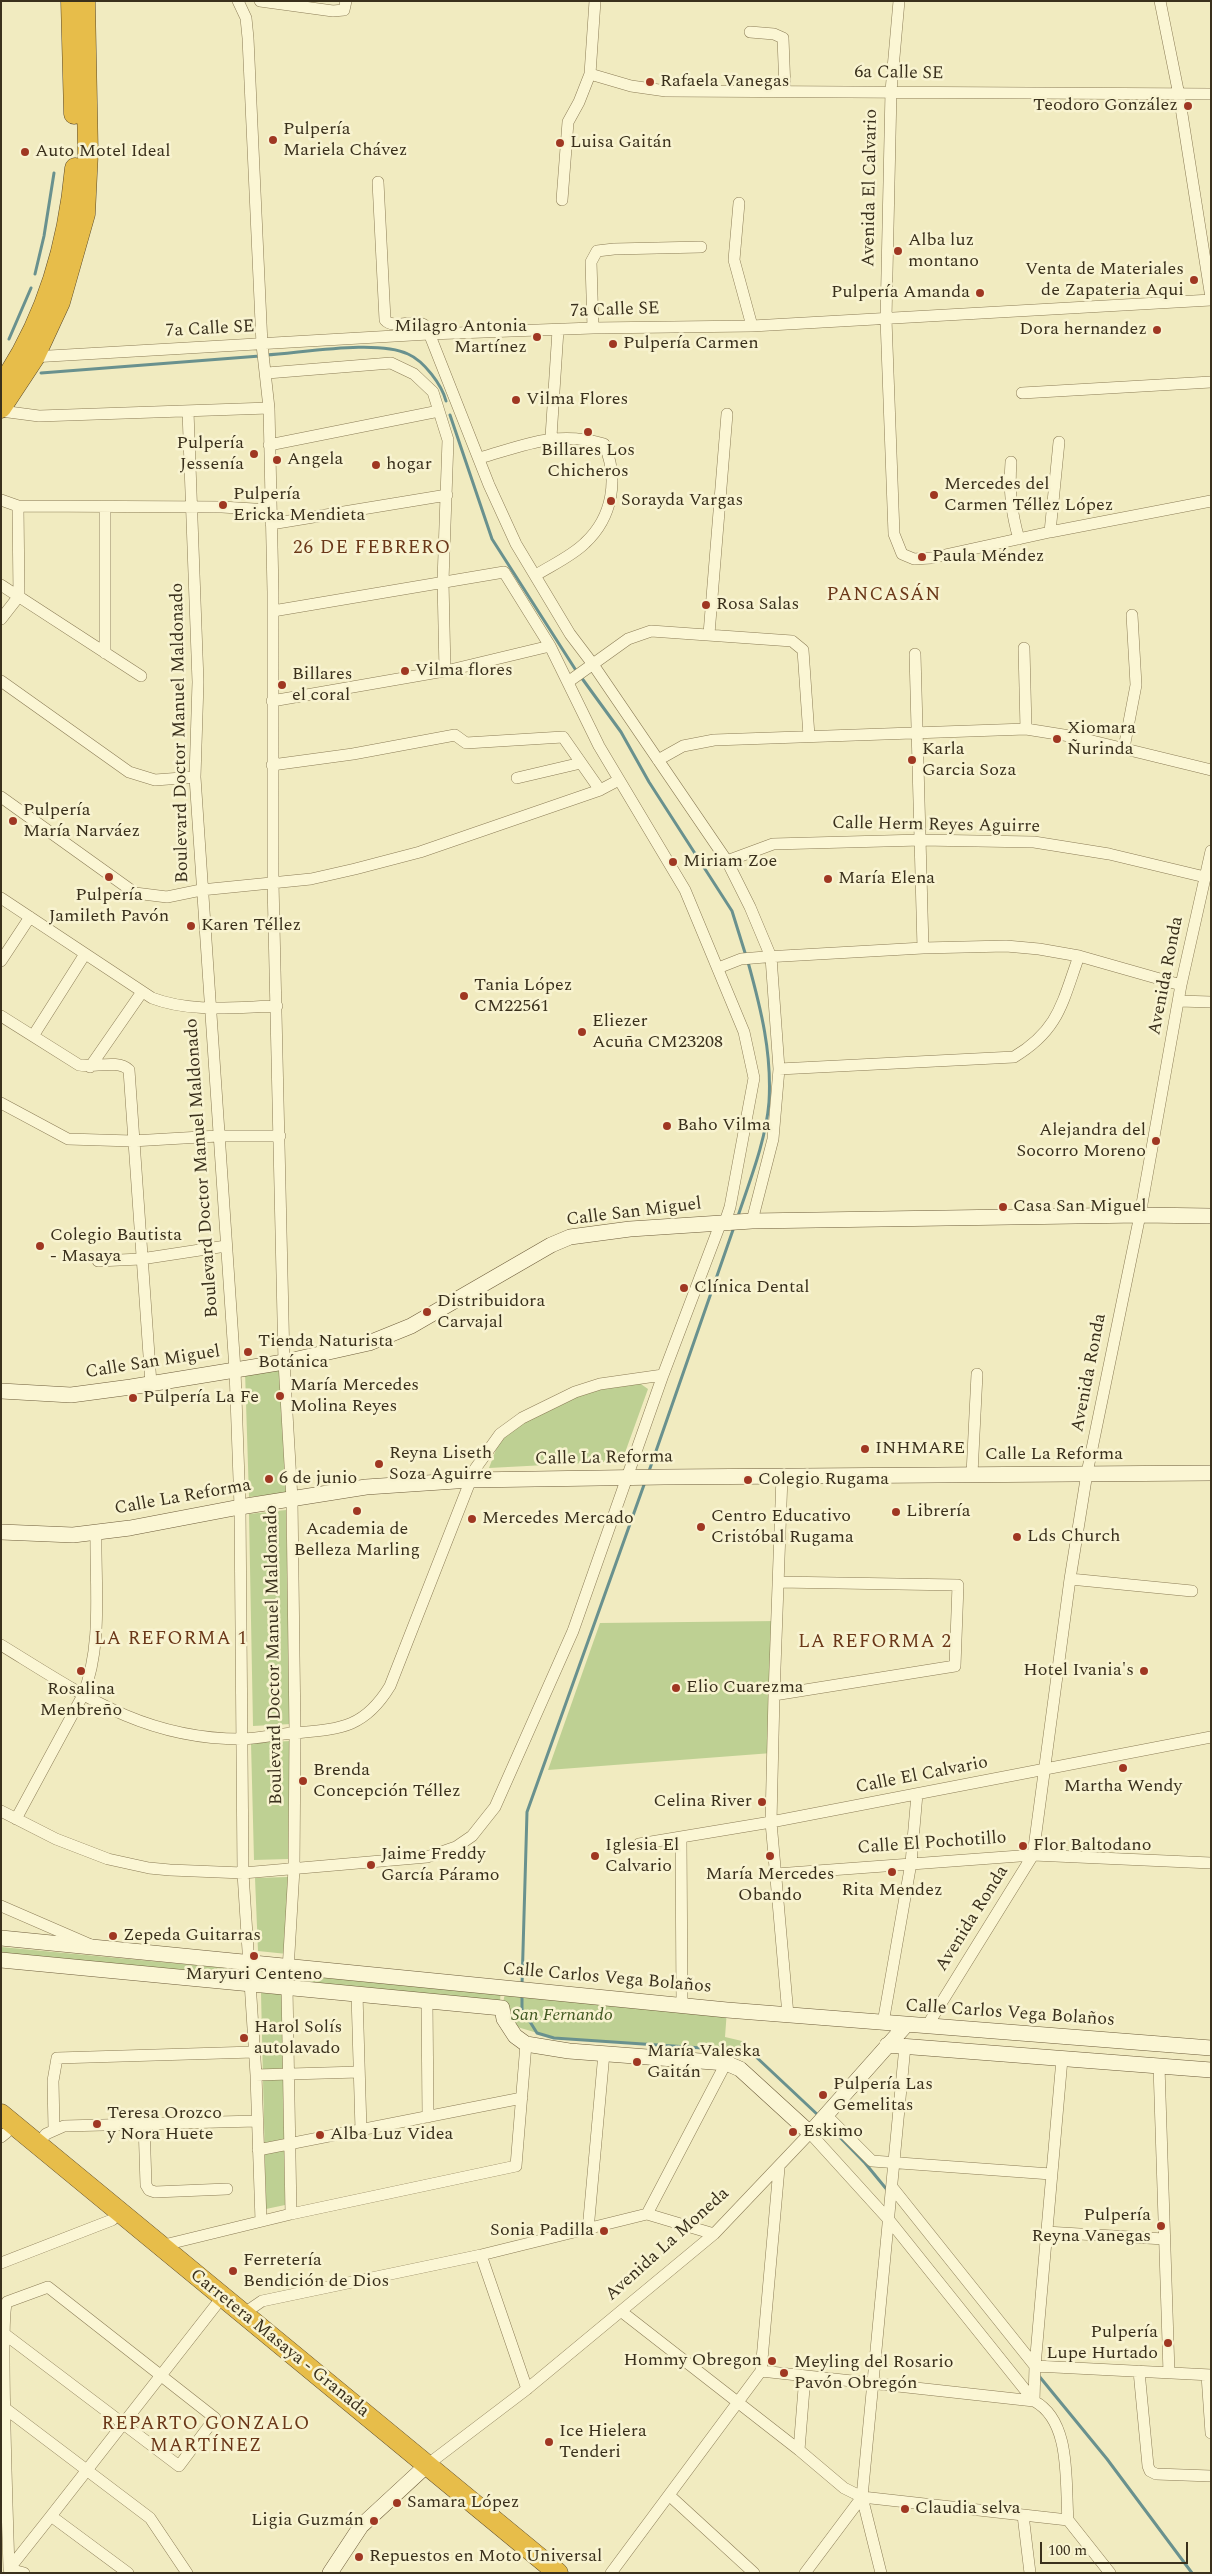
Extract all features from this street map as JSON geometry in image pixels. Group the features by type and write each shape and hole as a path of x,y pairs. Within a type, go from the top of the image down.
{"highway":[{"path":"1,386 28,355 57,269 71,211 75,164 71,1"},
{"path":"1,410 28,355 60,302 85,214 88,143 85,1"},
{"name":"Carretera Masaya - Granada","path":"2,2129 38,2144 243,2314 541,2573"},
{"name":"Carretera Masaya - Granada","path":"2,2129 216,2305 558,2573"}],"street":[{"path":"238,1 246,18 248,38 263,346 268,408 273,611 272,701 445,671 550,646"},
{"path":"260,1 339,11 346,9 346,1"},
{"path":"562,200 568,122 579,102 590,74 595,1"},
{"name":"Avenida El Calvario","path":"900,1 891,91 886,319 894,534 902,554 914,559 931,558 1018,539"},
{"path":"1160,1 1179,95 1211,299"},
{"path":"750,32 774,34 783,38 785,90"},
{"name":"6a Calle SE","path":"590,74 631,86 666,92 785,90 1211,94"},
{"path":"378,182 385,320 388,323 425,324 480,458 489,485 516,544 588,666 658,760 727,861 750,907 768,957 779,1069 773,1139 750,1221"},
{"path":"739,203 734,260 752,326"},
{"path":"593,328 591,262 597,251 701,247"},
{"name":"7a Calle SE","path":"28,355 263,346 429,334 593,328 752,326 1211,299"},
{"path":"552,437 558,330"},
{"path":"266,368 391,363 414,374 432,392 448,440 443,580 445,671"},
{"path":"1022,393 1211,382"},
{"path":"1,410 39,416 268,408"},
{"name":"Boulevard Doctor Manuel Maldonado","path":"188,411 198,682 195,777 201,890 235,1370 240,1507 243,1873 256,2075 261,2221"},
{"path":"269,445 439,411"},
{"path":"709,634 727,414"},
{"path":"480,458 552,437 590,440 604,444 611,461 612,493 603,520 585,544 536,575"},
{"path":"1050,532 1059,442"},
{"path":"1011,462 1009,495 1018,539 1211,501"},
{"path":"271,524 447,495"},
{"path":"1,500 18,506 222,507 270,510"},
{"path":"1,619 19,596 18,506"},
{"path":"105,507 105,653"},
{"path":"1,1811 72,1845 129,1864 162,1870 243,1873 427,1857 456,1847 472,1836 481,1827 503,1791 574,1631 630,1477 663,1375 730,1207 754,1078 744,1032 720,967 685,890 619,780 571,680 504,572 443,580 273,611"},
{"path":"1,585 141,676"},
{"path":"1124,748 1136,685 1132,615"},
{"path":"571,680 628,639 651,631 792,641 803,650 809,736"},
{"path":"1024,648 1026,729"},
{"path":"915,654 924,948"},
{"path":"1,681 129,772 154,780 195,777"},
{"name":"Boulevard Doctor Manuel Maldonado","path":"272,701 273,882 284,1362 292,1499 295,1733 294,1869 287,1987 287,2074 291,2214"},
{"path":"658,760 682,746 714,740 1026,729 1076,737 1211,770"},
{"path":"272,765 353,754 455,735 466,743 562,737 600,790"},
{"path":"517,778 581,762"},
{"path":"1,797 135,893 167,897 201,890 311,879 420,852 600,790 619,780"},
{"name":"Calle Herm Reyes Aguirre","path":"727,861 774,844 921,840 1034,842 1109,854 1205,877"},
{"name":"Avenida Ronda","path":"928,2026 1033,1854 1046,1770 1070,1579 1087,1473 1140,1215 1181,985 1206,890 1205,877 1211,851"},
{"path":"1,898 142,992 164,1003 209,1008 277,1006"},
{"path":"1,960 30,917"},
{"path":"720,967 741,959 768,957 924,948 1006,946 1039,948 1079,956 1181,985"},
{"path":"33,1036 85,954"},
{"path":"779,1069 1014,1057 1034,1044 1050,1027 1060,1008 1079,956"},
{"path":"90,1067 142,992"},
{"path":"1179,1001 1211,1002"},
{"path":"1,1016 79,1065 90,1067 120,1065 128,1070 151,1384"},
{"path":"1,1103 68,1139 132,1141 218,1136 280,1136"},
{"name":"Calle San Miguel","path":"1,1391 71,1395 284,1362 370,1343 398,1332 551,1245 570,1237 750,1221 1140,1215 1211,1216"},
{"path":"98,1261 141,1258 226,1246"},
{"path":"972,1474 978,1374"},
{"path":"1,1645 83,1695 131,1719 168,1732 201,1737 242,1739 323,1732 340,1728 365,1714 381,1700 390,1686 471,1480 482,1458 500,1434 522,1418 575,1392 600,1384 663,1375"},
{"name":"Calle La Reforma","path":"1,1532 73,1535 130,1528 240,1507 366,1488 471,1480 664,1476 1211,1473"},
{"path":"782,1476 771,1822 788,2015"},
{"path":"16,1819 83,1695 91,1674 94,1654 96,1532"},
{"path":"1070,1579 1192,1591"},
{"path":"774,1695 955,1666 958,1585 778,1582"},
{"name":"Calle El Calvario","path":"639,1844 771,1822 1211,1737"},
{"path":"883,2022 911,1863 917,1794"},
{"path":"680,1837 682,2005"},
{"name":"Calle El Pochotillo","path":"776,1874 1033,1854 1211,1863"},
{"path":"1,1906 99,1949"},
{"name":"Calle Carlos Vega Bolaños","path":"1,1938 288,1968 788,2015 1211,2048"},
{"path":"1,1960 502,2008"},
{"path":"516,1989 502,2008 504,2019 515,2036 526,2044 604,2054 726,2063 740,2069 812,2132 889,2220 1051,2416 1062,2447 1068,2520 1110,2573"},
{"path":"357,1994 361,2130"},
{"path":"427,2001 428,2117"},
{"name":"Avenida La Moneda","path":"422,2468 528,2389 714,2234 812,2132 906,2025"},
{"path":"160,2246 291,2214 516,2166 526,2044"},
{"path":"887,2045 1211,2070"},
{"path":"881,2573 862,2497 895,2162 904,2046"},
{"path":"54,2129 53,2081 57,2058 254,2052"},
{"path":"588,2230 604,2054"},
{"path":"1034,2395 1046,2232 1062,2059"},
{"path":"647,2214 726,2063"},
{"path":"1159,2066 1169,2373"},
{"path":"256,2075 359,2072"},
{"path":"258,2150 522,2098"},
{"path":"825,2117 872,2161 1051,2174"},
{"path":"38,2144 46,2134 64,2126 257,2121"},
{"path":"144,2124 146,2185 149,2190 155,2192 227,2189"},
{"path":"611,2573 761,2371 778,2168"},
{"path":"892,2186 1035,2368"},
{"path":"243,2314 262,2301 481,2255 647,2214 714,2234"},
{"path":"1,2263 112,2220"},
{"path":"1046,2232 1164,2239"},
{"path":"481,2255 528,2389"},
{"path":"2,2332 179,2466 215,2418 48,2287 4,2304 2,2332 2,2406 9,2569"},
{"path":"9,2569 216,2305"},
{"path":"622,2312 738,2401 844,2488 862,2497 1068,2520"},
{"path":"1035,2368 1209,2375 1211,2433"},
{"path":"761,2371 874,2383 1034,2395"},
{"path":"1139,2371 1150,2471 1156,2474 1211,2476"},
{"path":"799,2450 805,2376"},
{"path":"2,2406 150,2518 187,2573"},
{"path":"330,2573 361,2526 422,2468"},
{"path":"670,2496 754,2573"},
{"path":"806,2573 862,2497"},
{"path":"1023,2515 1030,2573"},
{"path":"51,2516 128,2573"},
{"path":"9,2569 24,2573"}],"green space":[{"path":"279,1370 287,1493 249,1497 245,1371"},
{"path":"638,1382 648,1389 622,1461 489,1468 500,1439 530,1418 576,1396 621,1384"},
{"path":"286,1510 291,1724 253,1726 249,1514"},
{"name":"Elio Cuarezma","path":"777,1621 772,1753 548,1770 600,1623"},
{"path":"290,1741 288,1859 254,1860 251,1743"},
{"path":"288,1877 287,1954 258,1951 255,1878"},
{"path":"1,1947 245,1970 244,1980 1,1955"},
{"path":"302,1971 501,1990 500,2001 301,1983"},
{"name":"San Fernando","path":"506,1988 727,2010 725,2037 742,2041 753,2054 717,2049 554,2038 514,2026 502,2008"},
{"path":"261,1993 282,1994 285,2205 266,2209"}],"waterway":[{"path":"35,274 44,236 54,173"},
{"path":"9,339 31,288"},
{"path":"266,355 359,347 394,350 408,354 420,362 432,374 441,388 446,401"},
{"path":"41,373 260,356"},
{"path":"450,415 492,539 577,672"},
{"path":"581,677 621,732 649,782 732,911 746,956"},
{"path":"738,1216 765,1131 769,1102 767,1049 761,1014 748,962"},
{"path":"648,1474 734,1227"},
{"path":"522,1985 527,1812 645,1482"},
{"path":"522,1994 522,2009 537,2033 554,2038 717,2049 753,2054 819,2116"},
{"path":"825,2122 865,2163 888,2191"},
{"path":"1039,2376 1107,2459 1192,2573"}],"place":[{"name":"Rafaela Vanegas","path":"650,82"},
{"name":"Teodoro González","path":"1188,106"},
{"name":"Pulpería Mariela Chávez","path":"273,140"},
{"name":"Luisa Gaitán","path":"560,143"},
{"name":"Auto Motel Ideal","path":"25,152"},
{"name":"Alba luz montano","path":"898,251"},
{"name":"Venta de Materiales de Zapateria Aqui","path":"1194,280"},
{"name":"Pulpería Amanda","path":"980,293"},
{"name":"Dora hernandez","path":"1157,330"},
{"name":"Milagro Antonia Martínez","path":"537,337"},
{"name":"Pulpería Carmen","path":"613,344"},
{"name":"Vilma Flores","path":"516,400"},
{"name":"Billares Los Chicheros","path":"588,432"},
{"name":"Pulpería Jessenía","path":"254,454"},
{"name":"Angela","path":"277,460"},
{"name":"hogar","path":"376,465"},
{"name":"Mercedes del Carmen Téllez López","path":"934,495"},
{"name":"Sorayda Vargas","path":"611,501"},
{"name":"Pulpería Ericka Mendieta","path":"223,505"},
{"name":"Paula Méndez","path":"922,557"},
{"name":"Rosa Salas","path":"706,605"},
{"name":"Vilma flores","path":"405,671"},
{"name":"Billares el coral","path":"282,685"},
{"name":"Xiomara Ñurinda","path":"1057,739"},
{"name":"Karla Garcia Soza","path":"912,760"},
{"name":"Pulpería María Narváez","path":"13,821"},
{"name":"Miriam Zoe","path":"673,862"},
{"name":"Pulpería Jamileth Pavón","path":"109,877"},
{"name":"María Elena","path":"828,879"},
{"name":"Karen Téllez","path":"191,926"},
{"name":"Tania López CM22561","path":"464,996"},
{"name":"Eliezer Acuña CM23208","path":"582,1032"},
{"name":"Baho Vilma","path":"667,1126"},
{"name":"Alejandra del Socorro Moreno","path":"1156,1141"},
{"name":"Casa San Miguel","path":"1003,1207"},
{"name":"Colegio Bautista - Masaya","path":"40,1246"},
{"name":"Clínica Dental","path":"684,1288"},
{"name":"Distribuidora Carvajal","path":"427,1312"},
{"name":"Tienda Naturista Botánica","path":"248,1352"},
{"name":"María Mercedes Molina Reyes","path":"280,1396"},
{"name":"Pulpería La Fe","path":"133,1398"},
{"name":"INHMARE","path":"865,1449"},
{"name":"Reyna Liseth Soza Aguirre","path":"379,1464"},
{"name":"6 de junio","path":"269,1479"},
{"name":"Colegio Rugama","path":"748,1480"},
{"name":"Academia de Belleza Marling","path":"357,1511"},
{"name":"Librería","path":"896,1512"},
{"name":"Mercedes Mercado","path":"472,1519"},
{"name":"Centro Educativo Cristóbal Rugama","path":"701,1527"},
{"name":"Lds Church","path":"1017,1537"},
{"name":"Rosalina Menbreño","path":"81,1671"},
{"name":"Hotel Ivania's","path":"1144,1671"},
{"name":"Elio Cuarezma","path":"676,1688"},
{"name":"Martha Wendy","path":"1123,1768"},
{"name":"Brenda Concepción Téllez","path":"303,1781"},
{"name":"Celina River","path":"762,1802"},
{"name":"Flor Baltodano","path":"1023,1846"},
{"name":"Iglesia El Calvario","path":"595,1856"},
{"name":"María Mercedes Obando","path":"770,1856"},
{"name":"Jaime Freddy García Páramo","path":"371,1865"},
{"name":"Rita Mendez","path":"892,1872"},
{"name":"Zepeda Guitarras","path":"113,1936"},
{"name":"Maryuri Centeno","path":"254,1956"},
{"name":"Harol Solís autolavado","path":"244,2038"},
{"name":"María Valeska Gaitán","path":"637,2062"},
{"name":"Pulpería Las Gemelitas","path":"823,2095"},
{"name":"Teresa Orozco y Nora Huete","path":"97,2124"},
{"name":"Eskimo","path":"793,2132"},
{"name":"Alba Luz Videa","path":"320,2135"},
{"name":"Pulpería Reyna Vanegas","path":"1161,2226"},
{"name":"Sonia Padilla","path":"604,2231"},
{"name":"Ferretería Bendición de Dios","path":"233,2271"},
{"name":"Pulpería Lupe Hurtado","path":"1168,2343"},
{"name":"Hommy Obregon","path":"772,2361"},
{"name":"Meyling del Rosario Pavón Obregón","path":"784,2373"},
{"name":"Ice Hielera Tenderi","path":"549,2442"},
{"name":"Samara López","path":"397,2503"},
{"name":"Claudia selva","path":"905,2509"},
{"name":"Ligia Guzmán","path":"374,2521"},
{"name":"Repuestos en Moto Universal","path":"359,2557"}],"district":[{"name":"26 DE FEBRERO","path":"372,549"},
{"name":"PANCASÁN","path":"884,596"},
{"name":"LA REFORMA 1","path":"171,1640"},
{"name":"LA REFORMA 2","path":"875,1643"},
{"name":"REPARTO GONZALO MARTÍNEZ","path":"206,2436"}]}
